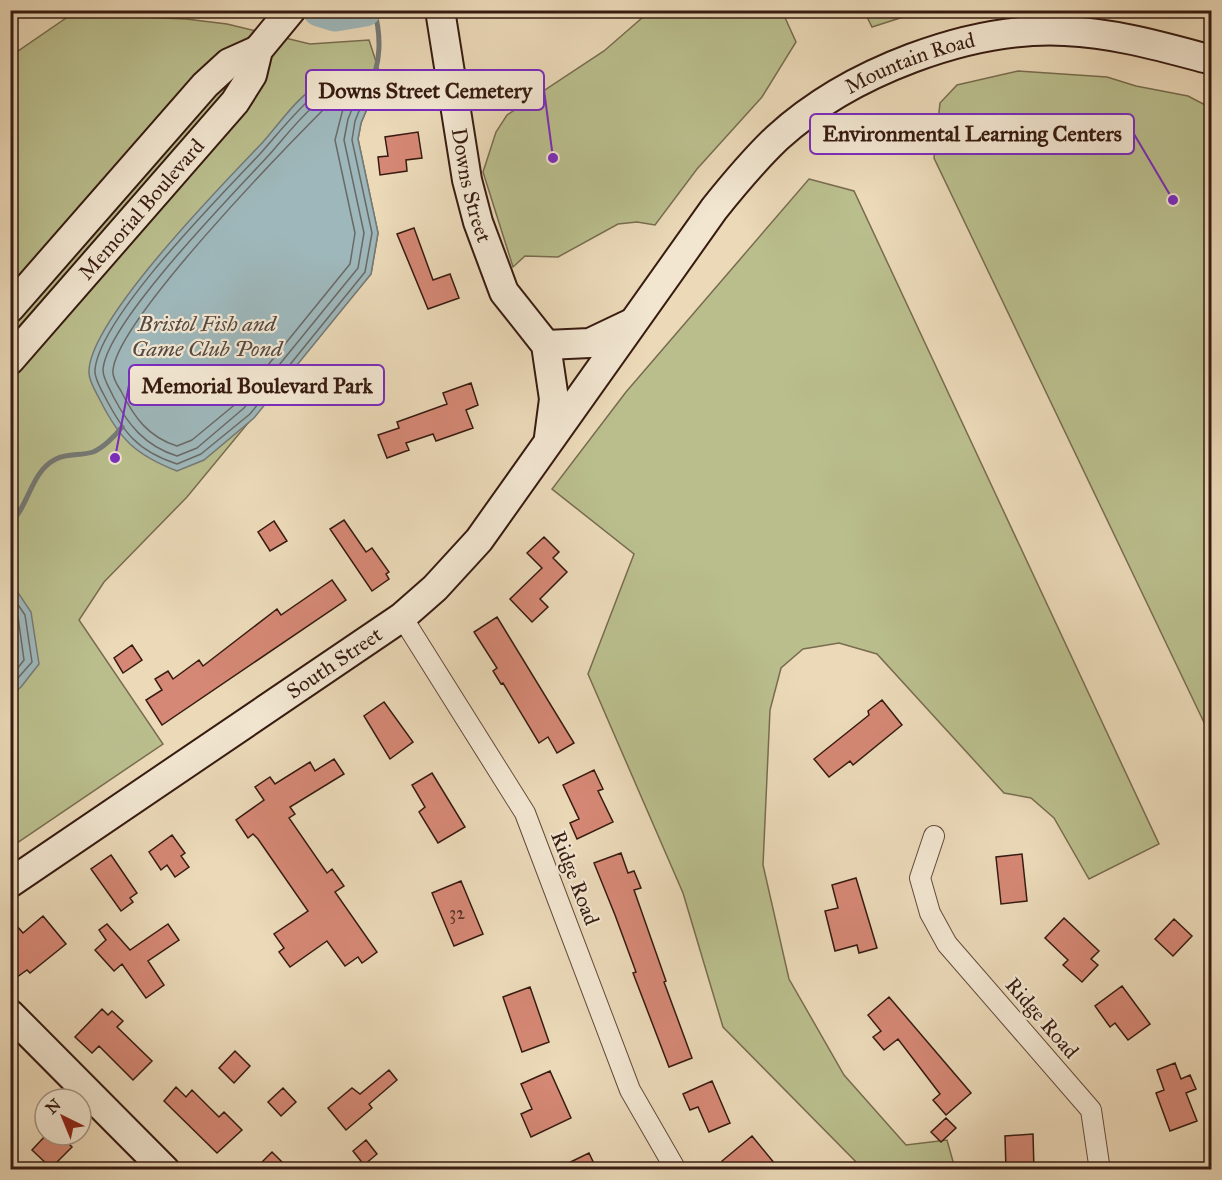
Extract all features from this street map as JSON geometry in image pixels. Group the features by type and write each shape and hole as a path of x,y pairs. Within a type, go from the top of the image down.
{"main road":[{"name":"Memorial Boulevard","path":"10,360 235,102 252,75 263,44 291,10"},
{"name":"Downs Street","path":"440,10 467,180 478,222 504,292 546,345 554,399 548,442"},
{"name":"Mountain Road","path":"594,377 745,170 779,137 822,104 888,67 950,45 999,36 1064,31 1137,40 1212,60"},
{"name":"Memorial Boulevard","path":"10,308 205,85 229,63 263,44"},
{"path":"546,345 590,343 632,323"},
{"name":"South Street","path":"10,883 402,617 435,588 479,540 594,377"},
{"path":"10,1014 165,1170"}],"street":[{"name":"Ridge Road","path":"402,617 525,813 630,1090 676,1170"},
{"name":"Ridge Road","path":"934,837 920,878 930,913 947,944 1090,1110 1099,1164 1097,1170"}],"green space":[{"path":"650,11 782,11 796,42 762,97 697,169 655,225 637,222 618,224 558,257 525,256 513,267 483,172 496,132 507,115 604,51"},
{"path":"864,11 922,11 872,27"},
{"path":"72,14 186,19 227,24 310,44 369,40 381,77 361,123 358,139 378,233 371,274 187,497 104,582 79,620 163,744 11,847 11,56"},
{"path":"1018,71 1107,77 1136,86 1188,96 1211,108 1211,737 934,158 940,103 957,85"},
{"path":"809,179 854,191 1159,844 1089,879 1054,818 1031,798 1004,793 877,654 839,643 803,649 781,668 770,710 763,865 789,979 844,1075 906,1145 947,1140 954,1165 930,1169 863,1169 723,1027 683,893 588,674 634,554 552,489 626,392"}],"water":[{"name":"Bristol Fish and Game Club Pond","path":"340,73 365,77 376,87 361,123 358,139 378,233 371,274 254,418 204,460 177,471 150,459 122,436 107,414 93,386 89,371 95,348 111,319 134,287 191,219 309,91"},
{"path":"11,586 15,588 31,612 39,664 21,687 11,695"}],"building":[{"path":"418,132 422,158 406,160 407,171 380,175 378,157 388,156 385,137"},
{"path":"414,228 433,280 450,274 459,298 428,309 397,234"},
{"path":"471,383 478,405 466,410 473,428 436,441 433,434 406,443 409,450 387,458 378,435 399,428 397,422 447,404 443,393"},
{"path":"344,520 366,552 372,548 389,572 386,574 389,579 372,591 330,529"},
{"path":"274,521 287,541 270,551 258,532"},
{"path":"544,537 559,552 553,558 567,572 540,599 548,607 532,622 510,599 542,568 527,553"},
{"path":"332,580 346,600 162,725 146,700 162,690 155,679 168,671 173,679 199,660 203,666 277,609 281,615"},
{"path":"497,617 574,743 557,753 548,737 539,743 503,683 501,684 493,671 497,668 474,632"},
{"path":"132,645 142,660 123,673 114,658"},
{"path":"882,700 902,725 853,765 850,761 829,777 814,759 869,715 868,711"},
{"path":"384,702 413,742 390,759 364,716"},
{"path":"334,759 344,774 290,807 295,814 289,818 327,873 332,869 344,886 335,892 377,952 362,963 358,957 345,966 327,941 290,967 279,952 284,948 274,934 308,911 258,839 253,834 248,838 236,820 264,800 255,787 270,777 275,784 310,762 315,771"},
{"path":"594,770 603,789 598,791 613,822 577,839 570,823 579,819 563,785"},
{"path":"432,773 465,827 438,843 419,812 425,807 412,785"},
{"path":"172,835 185,853 181,856 189,867 175,877 167,865 161,870 149,852"},
{"path":"621,853 628,873 634,871 641,888 634,890 692,1058 669,1067 633,973 636,972 594,863"},
{"path":"1022,854 1027,901 1001,904 996,857"},
{"path":"111,855 137,893 130,898 133,902 121,911 91,869"},
{"path":"856,878 877,948 859,953 857,945 835,951 825,911 838,908 832,885"},
{"path":"461,881 483,934 454,946 432,893"},
{"path":"43,916 66,944 30,973 27,970 17,977 10,970 10,918 23,933"},
{"path":"1064,918 1099,951 1091,959 1098,965 1082,982 1063,965 1068,960 1045,938"},
{"path":"1174,919 1192,936 1173,956 1155,939"},
{"path":"107,924 130,950 168,924 179,940 148,961 164,985 146,998 122,964 114,971 95,950 106,940 99,930"},
{"path":"1122,986 1150,1024 1128,1040 1115,1023 1110,1027 1095,1006"},
{"path":"530,987 549,1042 522,1052 503,997"},
{"path":"889,997 971,1093 946,1115 933,1100 940,1094 898,1039 884,1050 873,1037 881,1031 868,1015"},
{"path":"102,1009 108,1015 112,1011 123,1021 117,1027 152,1061 133,1080 99,1046 92,1053 75,1037"},
{"path":"235,1051 250,1066 234,1083 219,1068"},
{"path":"1175,1063 1181,1079 1190,1075 1196,1089 1186,1093 1197,1121 1170,1131 1156,1093 1164,1090 1157,1070"},
{"path":"389,1070 397,1080 369,1104 372,1108 346,1130 328,1108 352,1088 360,1094"},
{"path":"550,1071 571,1118 531,1137 521,1114 532,1109 521,1084"},
{"path":"712,1081 730,1123 709,1132 698,1107 690,1110 683,1094"},
{"path":"176,1087 186,1097 192,1090 219,1117 224,1112 242,1130 217,1153 164,1101"},
{"path":"283,1088 296,1102 281,1116 268,1102"},
{"path":"946,1118 956,1128 941,1142 931,1132"},
{"path":"1033,1134 1034,1170 1006,1170 1005,1136"},
{"path":"752,1136 780,1170 729,1170 722,1161"},
{"path":"366,1140 377,1154 364,1165 353,1151"},
{"path":"35,1147 72,1147 51,1168 32,1150"},
{"path":"272,1152 290,1170 254,1170"},
{"path":"589,1153 597,1170 554,1170"}],"waterway":[{"path":"319,10 335,15 365,10"},
{"path":"368,86 376,69 379,49 374,10"},
{"path":"10,524 22,508 35,480 48,464 61,457 97,450 122,427"}],"place":[{"name":"Downs Street Cemetery","path":"553,158"},
{"name":"Environmental Learning Centers","path":"1173,200"},
{"name":"Memorial Boulevard Park","path":"115,458"}]}
